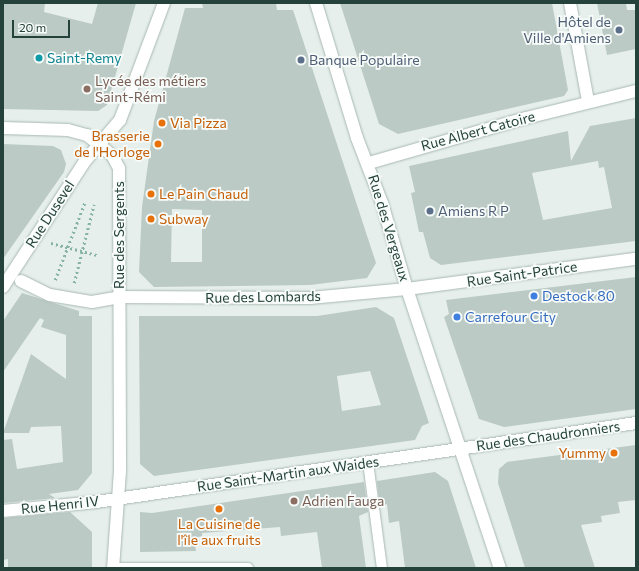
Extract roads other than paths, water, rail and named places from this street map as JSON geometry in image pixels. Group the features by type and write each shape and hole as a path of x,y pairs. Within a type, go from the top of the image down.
{"street":[{"path":"3,128 68,130 87,135 99,143 120,120 164,3"},
{"path":"570,3 588,101"},
{"name":"Rue des Vergeaux","path":"316,5 357,138 369,164 407,289 500,568"},
{"name":"Rue Albert Catoire","path":"369,164 588,101 636,91"},
{"name":"Rue Dusevel","path":"3,287 99,143"},
{"name":"Rue des Sergents","path":"99,143 119,168 120,470 113,568"},
{"name":"Rue Saint-Patrice","path":"407,289 636,259"},
{"name":"Rue des Sergents","path":"21,282 50,294 69,299 92,302 119,297"},
{"name":"Rue des Lombards","path":"119,297 310,298 407,289"},
{"name":"Rue des Chaudronniers","path":"460,449 636,423"},
{"name":"Rue Saint-Martin aux Waides","path":"117,499 460,449"},
{"name":"Rue Henri IV","path":"3,511 117,499"}],"lane":[{"path":"368,462 382,568"},
{"path":"113,568 248,568"}],"place":[{"name":"Hôtel de Ville d'Amiens","path":"619,30"},
{"name":"Saint-Remy","path":"39,58"},
{"name":"Banque Populaire","path":"301,60"},
{"name":"Lycée des métiers Saint-Rémi","path":"87,89"},
{"name":"Via Pizza","path":"162,123"},
{"name":"Brasserie de l'Horloge","path":"158,144"},
{"name":"Le Pain Chaud","path":"151,194"},
{"name":"Amiens R P","path":"430,211"},
{"name":"Subway","path":"151,219"},
{"name":"Destock 80","path":"534,296"},
{"name":"Carrefour City","path":"457,317"},
{"name":"Yummy","path":"614,453"},
{"name":"Adrien Fauga","path":"294,501"},
{"name":"La Cuisine de l'île aux fruits","path":"219,509"}]}
